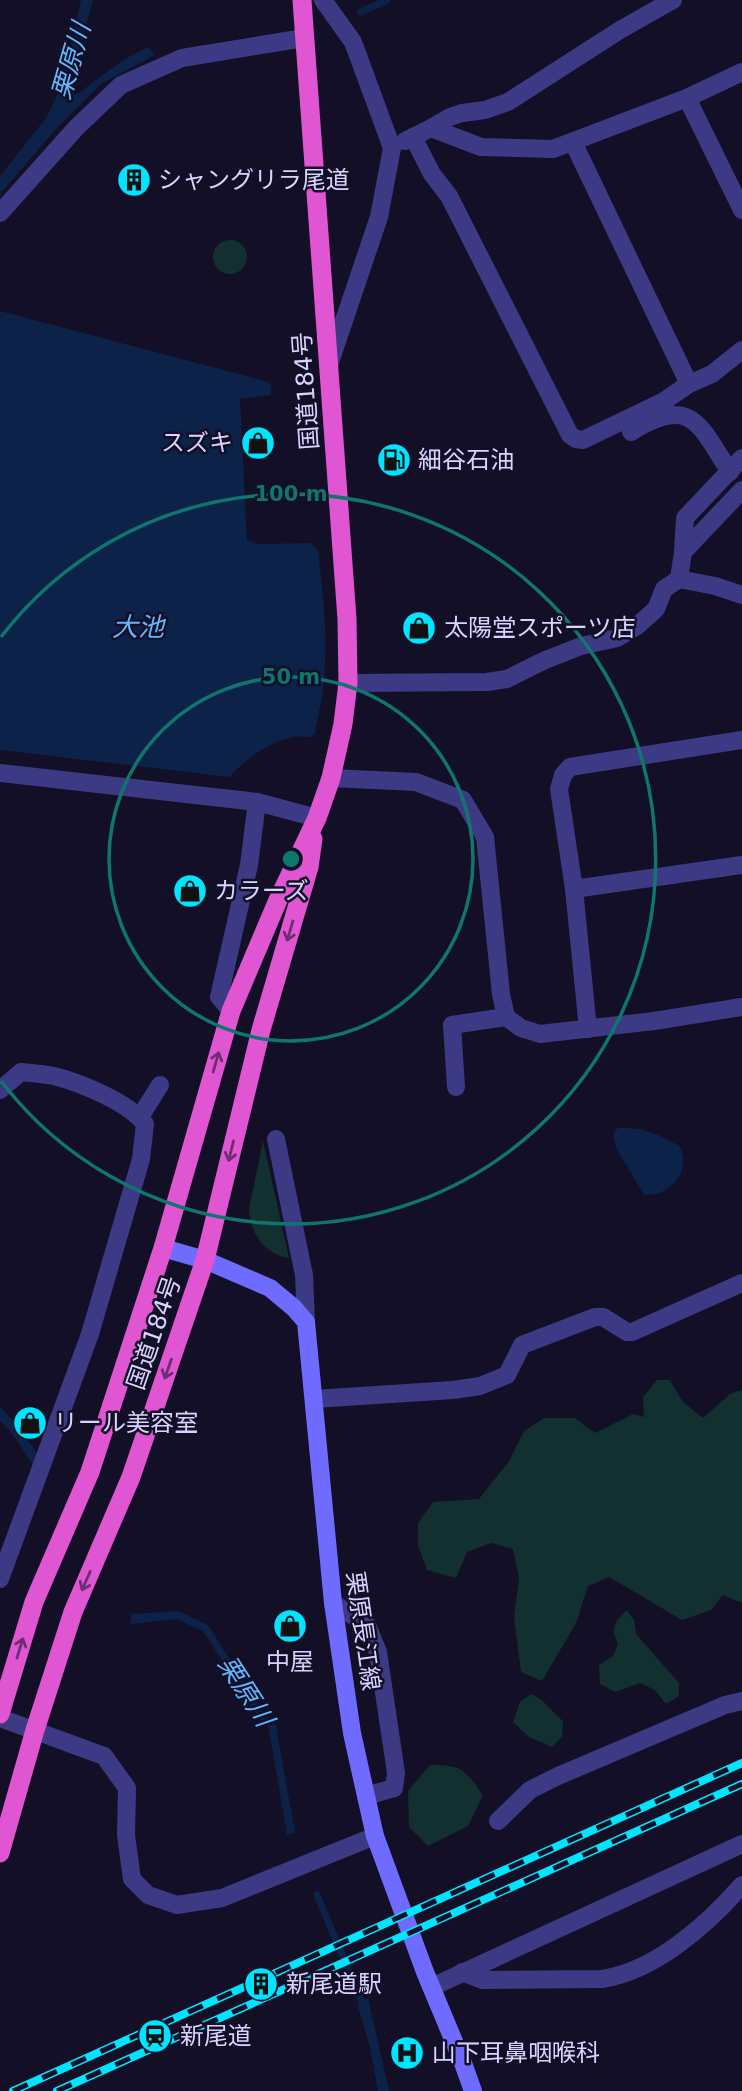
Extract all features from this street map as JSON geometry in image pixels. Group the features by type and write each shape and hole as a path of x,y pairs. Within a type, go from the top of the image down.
{"highway":[{"name":"国道184号","path":"0,1716 34,1602 90,1472 163,1248 232,1011 278,900 317,818 331,778 343,724 348,683 347,619 302,0"},
{"name":"国道184号","path":"0,1853 72,1612 131,1477 205,1260 261,1030 309,867 317,818"}],"main road":[{"path":"163,1248 205,1260 270,1288 295,1308 306,1322"},
{"name":"栗原長江線","path":"306,1322 323,1514 352,1733 375,1836 472,2091"}],"street":[{"path":"323,0 354,42 392,148 379,216 329,365"},
{"path":"392,148 450,117 508,102 620,30 673,0"},
{"path":"0,214 76,128 121,85 182,58 304,38"},
{"path":"431,128 481,147 553,149 687,98 742,72"},
{"path":"687,98 742,210"},
{"path":"413,137 432,174 449,196 570,435 576,439 583,440 664,401 712,374 742,350"},
{"path":"573,142 690,384"},
{"path":"631,432 668,414 688,416 698,423 730,472"},
{"path":"679,579 685,518 742,457"},
{"path":"683,552 742,490"},
{"path":"348,683 487,682 507,679 543,660 580,646 617,638 656,609 664,589 679,579 742,595"},
{"path":"588,1029 575,889 559,789 563,775 570,766 742,740"},
{"path":"0,773 257,802 317,818"},
{"path":"331,778 415,782 463,800 485,837 501,993 506,1017"},
{"path":"232,1011 219,997 249,865 257,802"},
{"path":"575,889 742,865"},
{"path":"456,1087 452,1025 506,1017 522,1028 540,1034 742,1007"},
{"path":"0,1090 21,1072 53,1076 106,1096 140,1117 145,1124 141,1159 90,1334 0,1579"},
{"path":"140,1117 160,1085"},
{"path":"276,1139 304,1275 306,1322"},
{"path":"314,1399 419,1393 480,1386 507,1375 522,1345 532,1340 595,1317 603,1317 627,1332 632,1332 742,1283"},
{"path":"333,1603 367,1625 378,1652 396,1773 394,1788 366,1796"},
{"path":"498,1821 530,1790 742,1700"},
{"path":"0,1716 104,1756 127,1788 126,1835 132,1879 148,1895 177,1905 222,1898 375,1836"},
{"path":"432,1987 742,1844"},
{"path":"463,1972 482,1980 619,1977 662,1956 698,1928 742,1885"}],"green space":[{"path":"230,240 242,245 247,257 242,269 230,274 218,269 213,257 218,245"},
{"path":"263,1141 289,1258 272,1252 260,1241 250,1218 249,1209"},
{"path":"657,1380 670,1380 683,1402 703,1418 730,1394 742,1390 742,1603 723,1595 711,1610 682,1620 609,1577 588,1586 576,1623 542,1681 521,1672 514,1617 519,1578 513,1549 491,1543 467,1552 456,1578 427,1570 418,1545 418,1523 433,1502 479,1499 509,1461 524,1431 544,1418 575,1418 595,1433 633,1414 644,1417 643,1397"},
{"path":"627,1610 634,1620 636,1634 679,1683 679,1696 666,1704 655,1690 640,1683 615,1692 600,1684 599,1665 613,1656 618,1644 613,1631 617,1620"},
{"path":"531,1694 544,1702 563,1721 562,1737 552,1747 529,1737 513,1722 520,1702"},
{"path":"430,1765 462,1770 483,1795 468,1826 428,1846 409,1827 408,1791"}],"water":[{"path":"81,0 93,0 70,84 72,94 79,93 121,62 148,47 155,55 101,84 57,128 0,194 0,176 46,118 55,100"},
{"name":"大池","path":"0,311 269,382 271,395 240,399 247,540 257,544 311,543 318,550 325,664 315,733 311,737 285,739 267,747 250,757 230,777 0,750"},
{"path":"618,1128 650,1132 679,1146 683,1164 681,1173 670,1187 662,1192 644,1195 616,1148 613,1133"},
{"path":"0,1406 38,1455 34,1467 0,1420"},
{"path":"179,1611 208,1625 265,1715 276,1726 295,1833 287,1835 269,1728 261,1721 203,1631 177,1619 130,1624 132,1614"},
{"path":"368,1998 389,2091 378,2091 370,2047 357,2003"}],"waterway":[{"path":"361,12 387,0"},
{"name":"栗原川","path":"317,1895 364,2007"}],"railway":[{"path":"13,2091 742,1763"},
{"path":"57,2091 742,1784"}],"place":[{"name":"シャングリラ尾道","path":"134,180"},
{"name":"スズキ","path":"258,443"},
{"name":"細谷石油","path":"394,460"},
{"name":"太陽堂スポーツ店","path":"419,628"},
{"name":"カラーズ","path":"190,891"},
{"name":"リール美容室","path":"30,1423"},
{"name":"中屋","path":"290,1626"},
{"name":"新尾道駅","path":"261,1984"},
{"name":"新尾道","path":"155,2036"},
{"name":"山下耳鼻咽喉科","path":"407,2053"}]}
